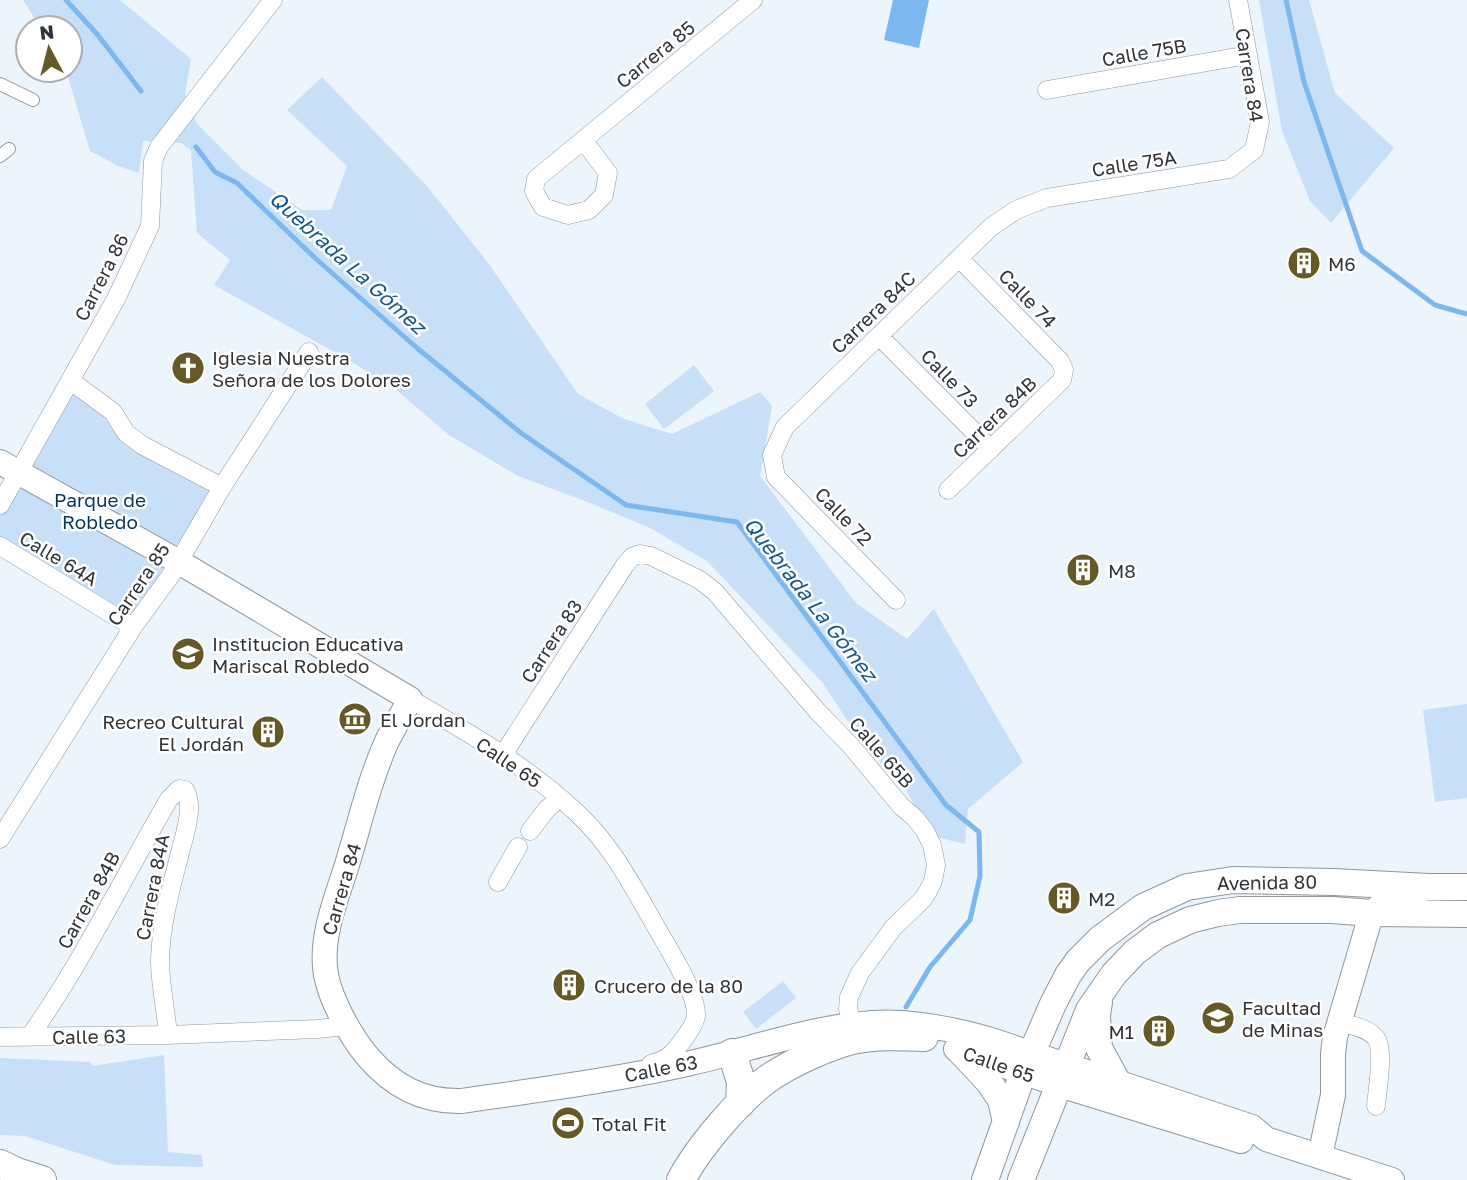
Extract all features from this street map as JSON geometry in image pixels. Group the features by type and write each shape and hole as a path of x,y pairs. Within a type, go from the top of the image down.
{"highway":[{"path":"681,1180 706,1142 740,1104 768,1079 789,1066 837,1045 913,1030"},
{"path":"732,1053 740,1073 740,1104"},
{"path":"0,1164 42,1180"}],"main road":[{"name":"Calle 65","path":"9,467 179,562 410,699"},
{"name":"Carrera 84","path":"410,699 387,742 335,902 327,931 325,970 330,989 356,1042 378,1068 399,1086 419,1095"},
{"name":"Avenida 80","path":"985,1180 1027,1063 1061,988 1079,961 1109,931 1133,914 1187,887 1221,881 1334,881 1467,887"},
{"path":"1320,1156 1333,1095 1332,1054 1338,1021 1372,913 1384,902 1428,887"},
{"name":"Avenida 80","path":"1021,1180 1089,1010 1114,974 1135,952 1158,935 1190,920 1218,912 1240,910 1467,914"},
{"path":"1101,992 1097,1016 1099,1048 1118,1083"},
{"name":"Calle 63","path":"419,1095 435,1100 461,1101 621,1076 690,1063 776,1040 875,1022 913,1030"},
{"name":"Calle 65","path":"913,1030 959,1050 1027,1063"},
{"name":"Calle 65","path":"913,1030 966,1033 1027,1063 1064,1076 1392,1180"},
{"path":"959,1050 989,1082 1001,1101 1006,1122"},
{"name":"Calle 65","path":"1064,1076 1118,1083 1254,1136"}],"street":[{"name":"Carrera 86","path":"0,505 9,467 71,381 116,299 150,226 153,161 159,148 273,0"},
{"name":"Carrera 85","path":"583,140 608,173 604,195 589,210 568,215 543,207 534,191 536,179 583,140 754,0"},
{"name":"Carrera 84","path":"1238,0 1260,122 1254,150"},
{"name":"Calle 75B","path":"1047,90 1248,55"},
{"path":"0,84 33,100"},
{"name":"Calle 75A","path":"1016,209 1048,198 1229,169 1254,150"},
{"name":"Carrera 84C","path":"772,455 785,427 991,227 1016,209"},
{"name":"Calle 74","path":"959,258 1060,361 1064,370"},
{"name":"Calle 73","path":"879,336 991,449"},
{"name":"Carrera 85","path":"0,839 133,627 179,562 222,487 309,352"},
{"name":"Carrera 84B","path":"948,490 1062,380 1064,370"},
{"path":"71,381 113,412 126,433 142,445 222,487"},
{"name":"Calle 72","path":"772,455 776,477 896,600"},
{"name":"Calle 64A","path":"0,546 133,627"},
{"name":"Carrera 83","path":"505,758 508,747 625,565 632,557 640,554"},
{"name":"Calle 65B","path":"640,554 651,556 700,580 715,592 901,806 915,817 932,845 936,865 928,891 883,941 851,990 848,1009 853,1025"},
{"name":"Calle 65","path":"410,699 505,758 560,798 593,828 607,845 669,946 695,1005 696,1018 693,1027 669,1057 621,1076"},
{"name":"Carrera 84B","path":"30,1037 85,950 169,799 179,789 185,790"},
{"name":"Carrera 84A","path":"168,1035 161,968 162,932 188,821 189,802 185,790"},
{"path":"530,831 547,809 560,798"},
{"path":"498,882 518,847"},
{"path":"1338,1021 1365,1029 1377,1037 1381,1049 1376,1106"},
{"name":"Calle 63","path":"0,1037 168,1035 346,1026"}],"green space":[{"path":"23,0 120,0 191,59 185,94 197,124 242,169 302,210 331,210 347,166 287,110 322,77 427,186 489,264 578,394 624,419 672,434 760,392 772,406 760,476 856,603 907,639 934,609 1023,762 968,809 965,844 932,836 906,790 861,741 822,682 707,561 650,528 518,476 449,435 394,388 214,285 230,260 197,233 191,150 181,143 143,141 139,173 118,166 90,151 70,84 84,84 84,14 32,14"},
{"path":"1259,0 1309,0 1335,93 1394,148 1331,223 1310,201 1282,131"},
{"path":"694,365 714,391 664,429 645,404"},
{"name":"Parque de Robledo","path":"69,392 95,408 117,432 211,489 134,617 0,538 0,513"},
{"path":"1467,704 1467,798 1435,802 1423,710"},
{"path":"783,981 796,998 756,1029 743,1012"},
{"path":"164,1055 168,1152 202,1155 203,1167 115,1165 25,1136 0,1135 0,1058 91,1062 92,1066"}],"water":[{"path":"893,0 929,0 919,48 884,40"}],"waterway":[{"name":"Quebrada La Gómez","path":"66,0 97,34 141,91"},
{"path":"1286,0 1304,82 1362,251 1435,305 1467,314"},
{"name":"Quebrada La Gómez","path":"196,147 215,172 237,183 315,258 417,348 521,433 626,505 737,522 946,805 979,832 980,876 970,920 930,967 906,1007"}],"place":[{"name":"M6","path":"1304,263"},
{"name":"Iglesia Nuestra Señora de los Dolores","path":"188,368"},
{"name":"M8","path":"1083,570"},
{"name":"Institucion Educativa Mariscal Robledo","path":"188,654"},
{"name":"El Jordan","path":"355,719"},
{"name":"Recreo Cultural El Jordán","path":"268,732"},
{"name":"M2","path":"1064,898"},
{"name":"Crucero de la 80","path":"569,985"},
{"name":"Facultad de Minas","path":"1218,1018"},
{"name":"M1","path":"1159,1031"},
{"name":"Total Fit","path":"568,1123"}]}
